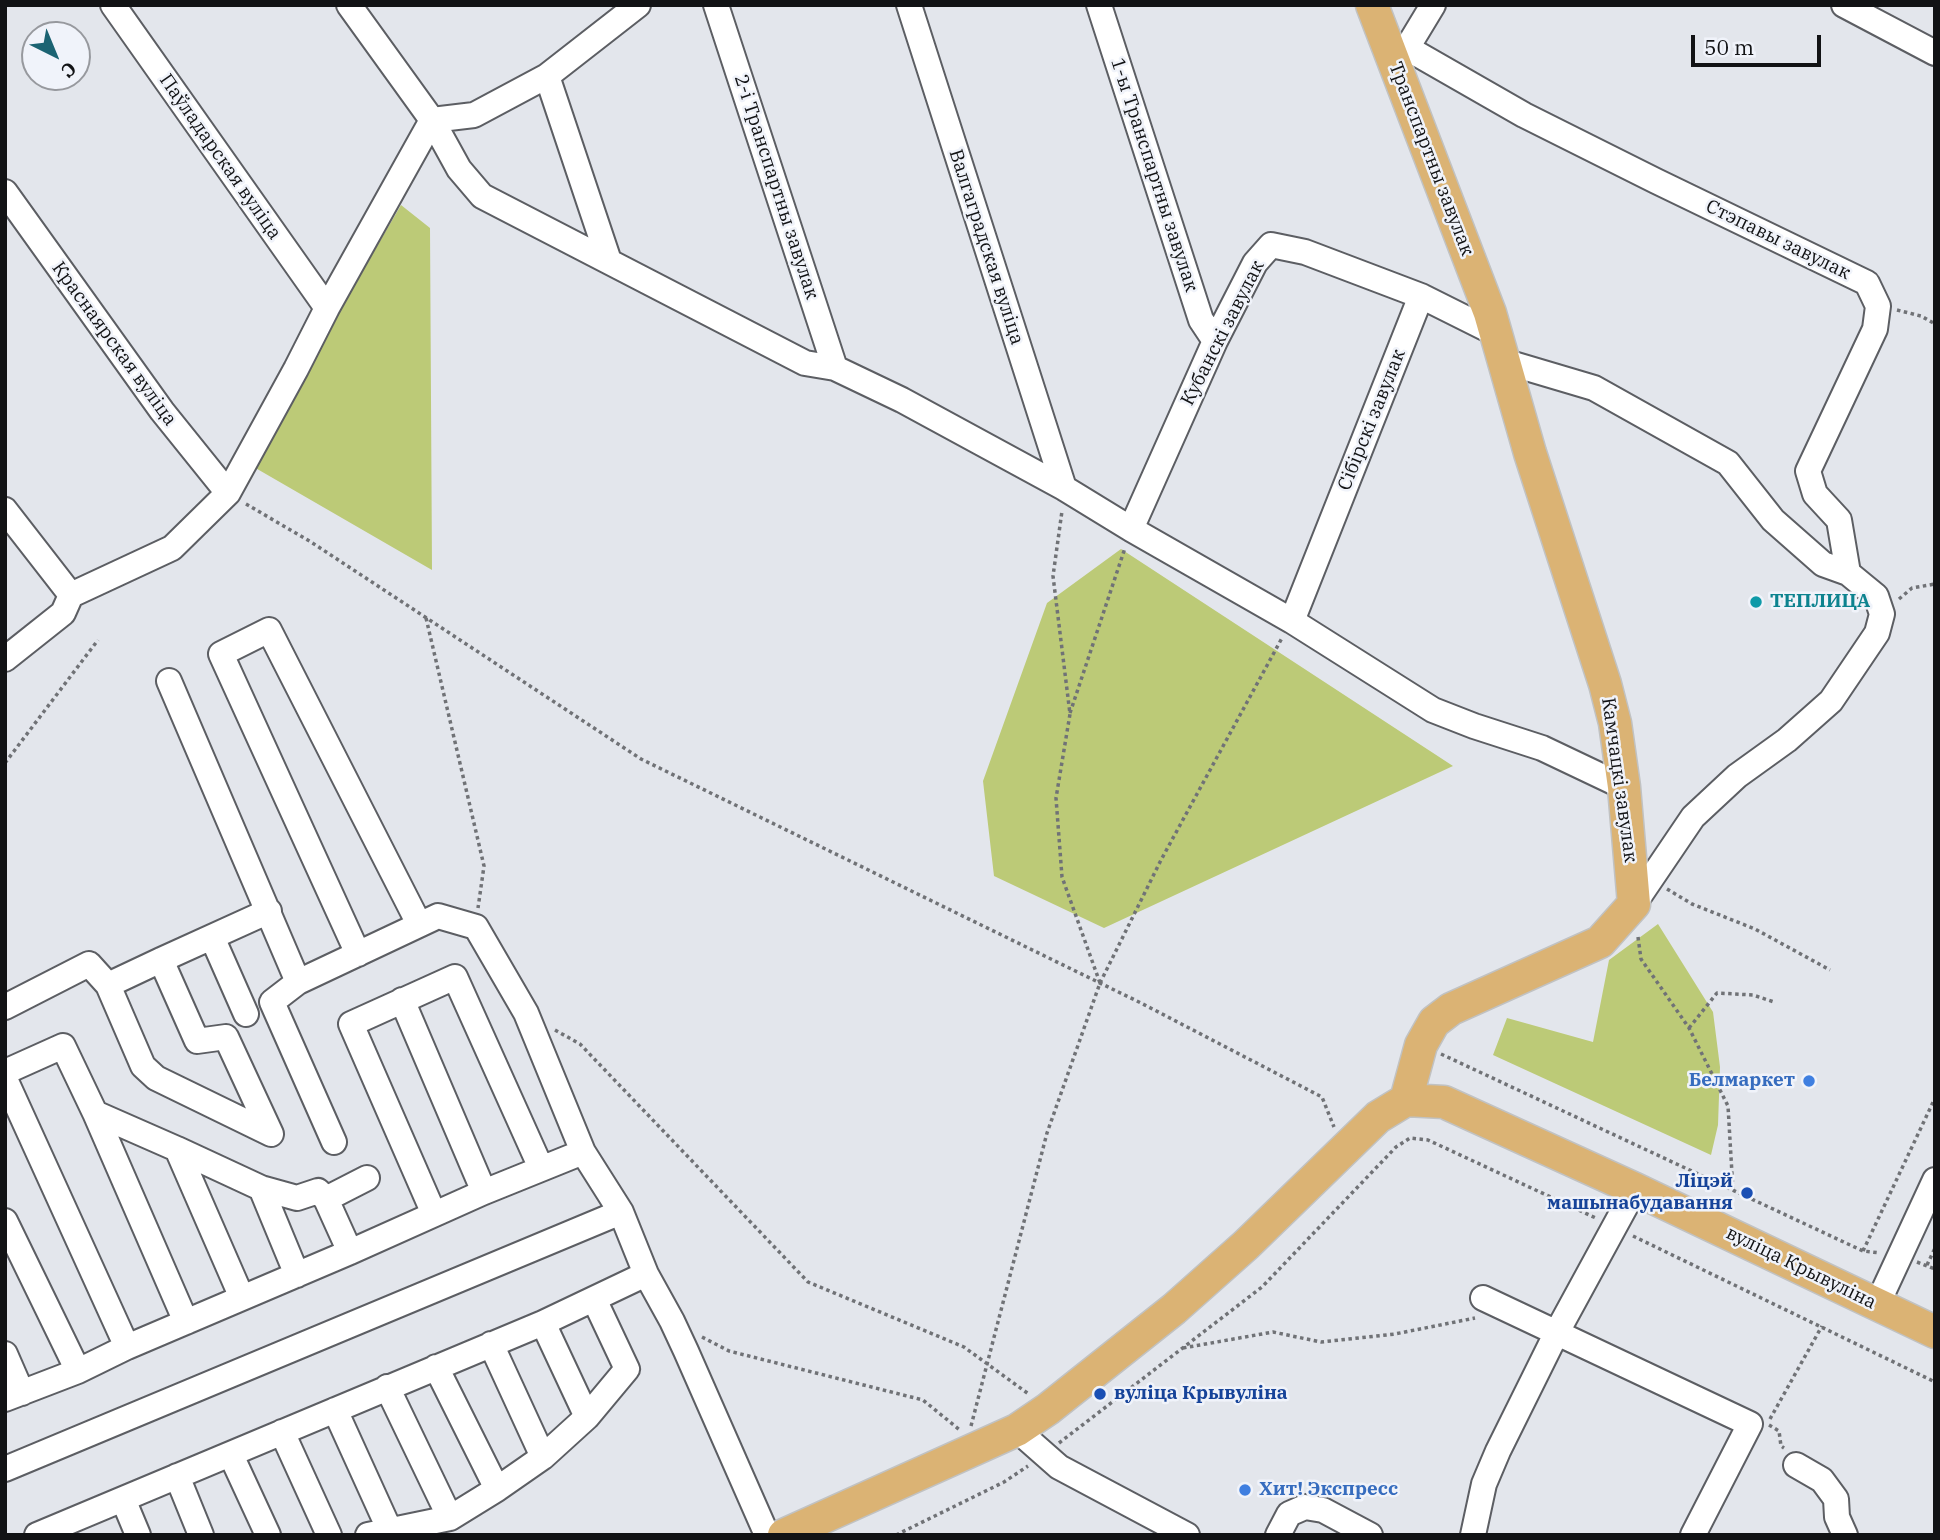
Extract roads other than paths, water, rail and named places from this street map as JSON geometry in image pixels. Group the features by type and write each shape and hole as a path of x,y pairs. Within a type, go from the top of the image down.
{"main road":[{"name":"Транспартны завулак","path":"1372,5 1399,52 1496,336"},
{"name":"Камчацкі завулак","path":"1496,336 1530,453 1605,684 1615,723 1642,892"},
{"path":"784,1535 1017,1430 1048,1409 1174,1309 1246,1245 1378,1117 1406,1100 1421,1045 1434,1022 1451,1009 1600,942 1642,892"},
{"name":"вуліца Крывуліна","path":"1406,1100 1444,1102 1635,1189 1935,1332"}],"street":[{"name":"Паўладарская вуліца","path":"113,5 327,308"},
{"path":"349,5 432,120 459,169 482,196 805,363 835,368 902,400 1064,488 1292,621 1433,710 1542,748 1624,787"},
{"path":"432,120 474,115 547,76 638,5"},
{"name":"2-і Транспартны завулак","path":"716,5 835,368"},
{"name":"Валгаградская вуліца","path":"909,5 1064,488"},
{"name":"1-ы Транспартны завулак","path":"1099,5 1201,320 1215,341"},
{"path":"1399,52 1433,5"},
{"path":"1843,5 1935,53"},
{"name":"Стэпавы завулак","path":"1399,52 1867,283 1878,306 1875,329 1808,471 1815,494 1839,520 1848,573"},
{"path":"547,76 609,261"},
{"path":"5,659 63,613 71,595 172,548 228,493 432,120"},
{"name":"Краснаярская вуліца","path":"5,192 162,411 228,493"},
{"name":"Кубанскі завулак","path":"1131,529 1215,341 1255,263 1271,245 1305,252 1421,296"},
{"path":"1421,296 1728,463 1773,520 1823,564 1848,573 1876,596 1882,614 1877,632 1831,701 1787,740 1737,776 1693,817 1642,892"},
{"name":"Сібірскі завулак","path":"1292,621 1421,296"},
{"path":"5,510 71,595"},
{"path":"358,954 221,654 269,630 419,924"},
{"path":"169,681 298,982"},
{"path":"108,985 269,911"},
{"path":"5,1007 89,964 108,985 143,1066 156,1079 271,1134 226,1037 228,1027 246,1014 272,1002 298,982 438,916 476,927 526,1013 583,1152 621,1212 646,1275 672,1321 767,1535"},
{"path":"212,937 246,1014"},
{"path":"161,960 197,1041 226,1037"},
{"path":"434,1214 351,1024 455,977 541,1168"},
{"path":"402,1000 484,1192"},
{"path":"272,1002 334,1142"},
{"path":"5,1072 63,1046 186,1322"},
{"path":"5,1079 127,1348"},
{"path":"95,1114 261,1188 297,1198 318,1191 326,1199 350,1252"},
{"path":"177,1149 242,1298"},
{"path":"5,1354 14,1396 78,1371 484,1192 583,1152"},
{"path":"326,1199 367,1178"},
{"path":"1877,1305 1935,1180"},
{"path":"261,1188 297,1275"},
{"path":"1473,1535 1485,1484 1497,1451 1557,1332 1635,1189"},
{"path":"5,1469 621,1212"},
{"path":"5,1221 78,1371"},
{"path":"37,1535 74,1528 123,1499 543,1323 646,1275"},
{"path":"1483,1298 1759,1424 1693,1535"},
{"path":"335,1410 379,1533 450,1518 543,1457 587,1417 626,1369 594,1299"},
{"path":"543,1323 587,1417"},
{"path":"491,1344 543,1457"},
{"path":"436,1367 497,1489"},
{"path":"387,1387 450,1518"},
{"path":"1017,1430 1059,1467 1187,1535"},
{"path":"282,1432 329,1535"},
{"path":"231,1455 268,1535"},
{"path":"1796,1465 1822,1480 1836,1499 1837,1517 1845,1535"},
{"path":"177,1476 201,1535"},
{"path":"123,1499 138,1535"},
{"path":"1278,1535 1289,1514 1304,1507 1323,1510 1370,1535"}],"place":[{"name":"ТЕПЛИЦА","path":"1756,602"},
{"name":"Белмаркет","path":"1809,1081"},
{"name":"Ліцэй машынабудавання","path":"1747,1193"},
{"name":"вуліца Крывуліна","path":"1100,1394"},
{"name":"Хит! Экспресс","path":"1245,1490"}]}
